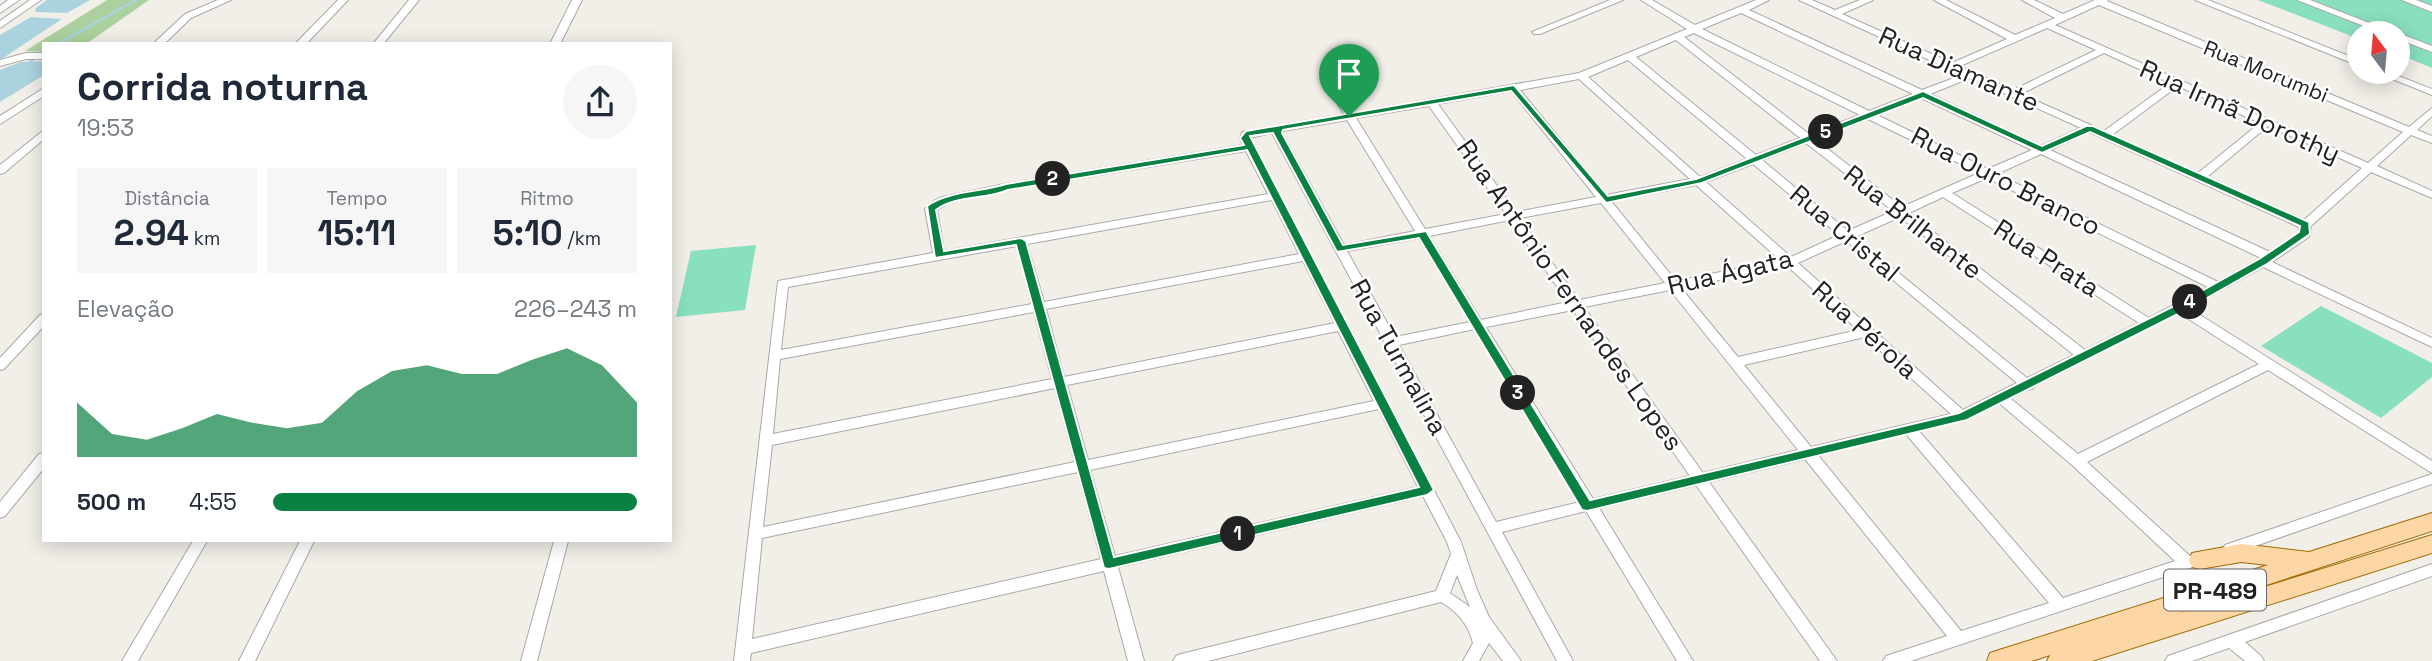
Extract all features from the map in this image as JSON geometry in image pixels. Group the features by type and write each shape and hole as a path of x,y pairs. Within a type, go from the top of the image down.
{"main road":[{"name":"PR-489","path":"1999,661 2432,522"},
{"name":"PR-489","path":"2059,661 2432,544"},
{"path":"2194,562 2241,553 2310,561"}],"street":[{"path":"0,10 14,0"},
{"path":"0,25 37,0"},
{"path":"161,42 188,16 226,0"},
{"path":"302,42 343,0"},
{"path":"381,42 414,0"},
{"path":"556,42 577,0"},
{"path":"1537,32 1618,0"},
{"name":"Rua Ouro Branco","path":"1646,0 1694,29 1872,114 2216,286"},
{"path":"1513,661 1502,650 1485,621 1467,584 1458,554 1427,490 1340,326 1249,147 1246,134 1581,76 1764,0"},
{"name":"Rua Diamante","path":"1804,0 2305,225"},
{"path":"1939,0 2015,39"},
{"path":"2027,0 2063,18"},
{"path":"2200,0 2347,58"},
{"path":"2302,0 2358,21"},
{"path":"2407,0 2432,9"},
{"path":"1836,13 1859,1"},
{"path":"1952,66 2102,1"},
{"name":"Rua Morumbi","path":"2102,1 2432,140"},
{"path":"1742,10 2042,150 2267,259 2432,343"},
{"name":"Rua Irmã Dorothy","path":"2048,25 2432,195"},
{"path":"172,42 174,32"},
{"name":"Rua Brilhante","path":"1677,36 2084,356"},
{"path":"2410,41 2432,49"},
{"path":"2012,94 2103,50"},
{"name":"Rua Cristal","path":"1628,55 2028,386"},
{"path":"0,63 42,56"},
{"path":"1340,249 1699,181 1970,75"},
{"name":"Rua Pérola","path":"1581,76 1962,416"},
{"path":"2105,135 2176,83"},
{"path":"2410,84 2432,92"},
{"path":"1514,88 1958,639"},
{"path":"0,121 42,92"},
{"path":"1335,92 1587,506 1685,661"},
{"name":"Rua Antônio Fernandes Lopes","path":"1433,102 1829,661"},
{"path":"1493,528 1910,430 1962,416 2003,398 2180,308 2267,259 2305,234 2305,225 2367,166 2432,111"},
{"path":"2199,178 2267,122"},
{"name":"Rua Ágata","path":"1391,342 1789,262 2090,128"},
{"name":"Rua Turmalina","path":"1278,129 1277,133 1565,661"},
{"path":"0,171 42,135"},
{"path":"939,256 931,209 940,201 992,193 1006,187 1249,147"},
{"name":"Rua Prata","path":"1944,192 2149,324"},
{"path":"1275,196 782,284 742,654 1427,490"},
{"path":"1021,241 1136,661"},
{"path":"774,356 1305,257"},
{"path":"2180,308 2432,468"},
{"path":"0,366 42,320"},
{"path":"765,440 1340,326"},
{"path":"1736,362 1867,332"},
{"path":"2077,461 2268,365"},
{"path":"2003,398 2194,562"},
{"path":"755,534 1382,404"},
{"path":"1910,430 2059,604"},
{"path":"0,512 42,460"},
{"path":"1891,661 2194,562 2432,479"},
{"path":"130,661 199,542"},
{"path":"247,661 306,542"},
{"path":"529,661 561,542"},
{"path":"1442,596 1458,554"},
{"path":"2173,661 2432,570"},
{"path":"1181,661 1442,596 1454,601 1476,624 1480,643 1471,661"},
{"path":"2232,641 2256,661"}],"green space":[{"path":"107,0 149,0 89,42 42,42 42,52 25,51"},
{"path":"2258,0 2432,0 2432,68 2410,59 2410,21 2347,21 2347,34"},
{"path":"756,245 745,310 676,317 691,251"},
{"path":"2321,306 2432,363 2432,377 2381,418 2261,346"}],"water":[{"path":"47,0 90,0 67,13 35,12 36,8"},
{"path":"31,17 62,19 0,60 0,35"},
{"path":"42,61 42,76 0,102 0,70 21,62"}],"waterway":[{"path":"62,42 136,0"},
{"path":"26,64 42,54"}],"route":[{"path":"1349,116 1246,134 1245,138 1427,490 1109,564 1021,241 939,256 931,209 940,201 992,193 1006,187 1249,147 1245,138 1246,134 1278,129 1277,133 1340,249 1422,234 1587,506 1962,416 2180,308 2263,262 2305,234 2305,225 2090,128 2042,150 1923,94 1699,181 1606,199 1514,88 1349,116"}]}
